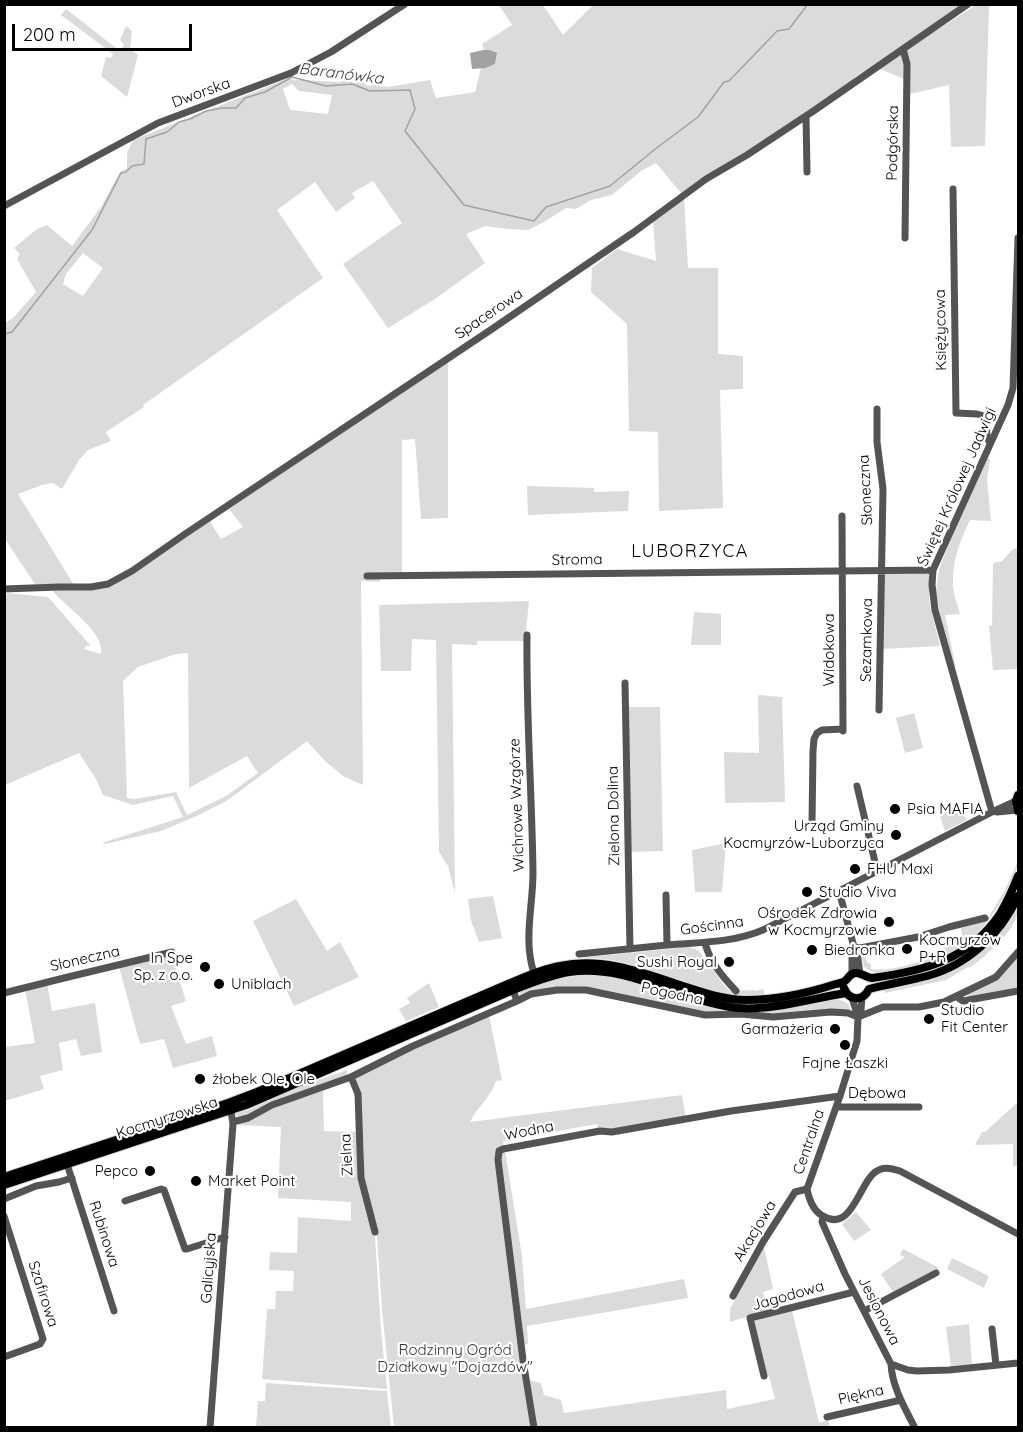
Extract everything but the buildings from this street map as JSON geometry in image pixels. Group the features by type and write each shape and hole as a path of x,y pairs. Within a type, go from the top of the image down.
{"main road":[{"path":"849,995 844,986 848,977 891,975 924,968 944,962 961,952 993,923 1018,876"},
{"path":"869,989 928,976 961,962 977,951 994,934 1006,920 1018,896"},
{"path":"432,1021 534,973 561,965 607,964 728,999 768,999 845,982"},
{"path":"432,1021 538,980 582,971 610,972 716,1005 741,1008 777,1006 849,995 862,997 869,989 869,982 860,975"},
{"name":"Kocmyrzowska","path":"4,1185 231,1111 432,1021"},
{"name":"Kocmyrzowska","path":"4,1177 228,1103 432,1021"}],"street":[{"name":"Dworska","path":"4,207 158,123 291,73 331,52 405,4"},
{"name":"Spacerowa","path":"4,589 91,587 108,584 132,571 492,329 634,232 706,179 806,116 968,4"},
{"name":"Podgórska","path":"903,49 907,63 905,238"},
{"path":"806,116 807,172"},
{"name":"Księżycowa","path":"953,189 956,413 984,416 987,438 990,443"},
{"name":"Świętej Królowej Jadwigi","path":"992,812 935,610 932,585 933,570 1008,405 1013,388 1018,238"},
{"name":"Słoneczna","path":"877,409 877,442 883,489 881,570"},
{"name":"Widokowa","path":"812,824 814,739 822,730 843,730 842,516"},
{"name":"Sezamkowa","path":"879,710 881,570"},
{"name":"Stroma","path":"367,576 933,570"},
{"name":"Wichrowe Wzgórze","path":"527,635 533,869 528,940 534,973"},
{"name":"Zielona Dolina","path":"625,683 630,949"},
{"path":"857,786 875,862 880,870"},
{"path":"992,812 1018,804"},
{"name":"Gościnna","path":"579,954 735,940 756,933 992,812"},
{"path":"839,891 860,975"},
{"path":"666,895 667,945"},
{"path":"854,947 860,948 918,937 985,918"},
{"path":"705,943 708,956 736,991"},
{"name":"Słoneczna","path":"4,993 172,952"},
{"path":"858,1017 883,1007 919,1007 939,1004 957,997 996,976 1018,952"},
{"path":"513,990 517,1001"},
{"name":"Pogodna","path":"233,1122 248,1118 272,1105 351,1077 531,994 557,990 586,990 705,1015 741,1014 773,1017 831,1012 848,1013 858,1017"},
{"path":"957,997 963,1002 1018,991"},
{"name":"Centralna","path":"849,995 858,1017"},
{"name":"Centralna","path":"823,1216 813,1206 807,1189 857,1041 862,997"},
{"name":"Zielna","path":"351,1077 358,1094 361,1178 375,1232"},
{"name":"Wodna","path":"534,1428 523,1360 498,1160 500,1151 600,1131 612,1132 731,1111 840,1096"},
{"name":"Dębowa","path":"836,1107 919,1107"},
{"name":"Galicyjska","path":"210,1428 233,1122 231,1111"},
{"name":"Rubinowa","path":"67,1164 114,1311"},
{"path":"823,1216 833,1220 842,1218 854,1206 870,1176 881,1169 890,1168 1018,1234"},
{"path":"4,1199 36,1186 72,1178"},
{"name":"Akacjowa","path":"733,1296 763,1242 795,1192 807,1189"},
{"path":"125,1201 164,1190 184,1249 225,1237"},
{"name":"Szafirowa","path":"4,1216 43,1339 40,1344 4,1357"},
{"name":"Jesionowa","path":"823,1216 822,1222 854,1292 891,1364 917,1371 1018,1363"},
{"path":"864,1311 936,1273"},
{"name":"Jagodowa","path":"764,1376 750,1318 854,1292"},
{"path":"992,1329 996,1365"},
{"path":"891,1364 891,1375 915,1428"},
{"name":"Piękna","path":"827,1417 901,1400"}],"green space":[{"path":"499,5 543,5 563,35 591,5 966,5 855,77 780,131 730,163 704,176 681,193 656,163 641,171 612,195 591,200 576,209 566,208 528,230 485,226 466,234 485,263 435,299 388,328 343,264 402,223 373,181 352,193 355,198 336,212 315,182 277,210 323,278 106,432 111,441 88,450 79,460 62,489 53,483 18,494 74,585 35,584 5,539 5,323 13,318 36,292 17,259 20,254 14,248 37,229 47,225 72,246 101,207 120,172 127,168 127,153 133,140 287,79 340,82 350,79 353,83 363,80 367,86 388,87 430,80 436,98 475,92 481,68 495,64 497,54 484,50 482,44 512,25","holes":["292,84 299,91 332,95 328,114 290,110 283,89","83,253 103,268 83,296 63,284 66,274"]},
{"path":"976,5 989,5 985,146 951,147 949,85 910,94 904,93 904,79 878,68"},
{"path":"66,9 120,51 124,45 120,40 126,26 132,31 130,49 138,55 127,97 101,76 106,57 111,58 113,54 61,15"},
{"path":"684,197 688,268 718,268 718,354 743,356 743,389 720,390 723,508 659,511 658,432 629,431 627,324 591,292 592,268 617,249 656,261 653,221"},
{"path":"448,361 448,518 421,519 415,439 402,440 402,577 380,577 380,582 361,581 363,785 343,776 307,741 228,800 199,815 161,831 102,843 183,817 173,796 133,805 103,795 96,779 79,753 5,785 4,598 7,593 48,597 90,645 84,649 101,654 101,645 91,628 52,590 107,587 209,520 221,539 243,527 229,509","holes":["188,653 189,788 247,756 258,773 226,796 187,815 176,792 135,799 127,798 123,681 138,667 176,654"]},
{"path":"987,459 990,459 987,479 991,521 970,520 955,559 953,576 953,589 960,614 945,615 956,668 953,665 940,615 936,591 939,569"},
{"path":"527,486 594,488 594,492 629,491 628,511 528,515"},
{"path":"1018,548 1018,669 993,670 989,625 992,626 993,563 1002,561 1013,549"},
{"path":"929,572 929,601 940,646 882,649 884,573"},
{"path":"529,601 525,641 477,641 477,645 452,644 455,893 448,866 439,852 436,640 412,639 411,671 381,671 379,605"},
{"path":"694,612 721,614 721,645 691,645"},
{"path":"758,695 782,697 785,802 725,803 724,752 759,753"},
{"path":"627,707 660,707 663,851 628,852"},
{"path":"914,713 923,748 905,753 896,718"},
{"path":"958,806 967,820 945,831 940,816"},
{"path":"726,843 722,892 695,892 692,850"},
{"path":"1018,861 1005,894 988,920 967,943 954,952 930,962 885,972 876,972 864,967 861,954 865,954 867,962 871,964 871,969 879,970 904,966 937,956 936,951 959,943 962,936 961,928 988,918 1005,890"},
{"path":"493,896 502,938 479,942 471,921 468,899"},
{"path":"296,899 327,951 340,942 359,977 294,1006 253,921"},
{"path":"1018,909 1017,917 1007,934 992,950 969,968 946,980 885,993 884,989 944,975 966,964 989,946"},
{"path":"688,947 699,951 730,991 763,989 765,995 728,994 615,961 579,958"},
{"path":"171,954 186,1001 171,1006 186,1044 212,1036 217,1056 173,1068 164,1039 140,1044 119,967"},
{"path":"1018,956 1018,989 969,997 966,994 996,978"},
{"path":"598,975 618,978 724,1010 760,1012 834,999 846,1002 851,1013 773,1016 705,1014 587,989 521,997 518,991 557,979"},
{"path":"47,983 52,1011 95,1003 102,1052 81,1056 76,1039 59,1043 63,1070 40,1076 44,1089 5,1101 4,1047 35,1043 25,989"},
{"path":"429,983 439,1007 406,1021 399,1009 410,1003 407,998"},
{"name":"Rodzinny Ogród Działkowy \"Dojazdów\"","path":"489,1015 502,1080 496,1081 470,1122 682,1095 686,1118 599,1133 597,1124 503,1141 504,1148 495,1150 532,1427 394,1427 377,1235 364,1178 360,1095 355,1079 413,1047"},
{"path":"347,1070 347,1077 280,1100 241,1118 236,1115 237,1112"},
{"path":"323,1091 324,1131 358,1132 365,1201 375,1237 387,1389 262,1379 267,1309 275,1309 276,1291 293,1291 294,1271 269,1270 270,1252 297,1253 298,1217 351,1221 351,1202 278,1198 281,1127 239,1125 272,1107"},
{"path":"1018,1102 1018,1166 1013,1166 1013,1144 975,1145 982,1132 985,1132"},
{"path":"505,1151 522,1256 526,1309 684,1279 688,1298 527,1326 528,1344 523,1345 500,1154"},
{"path":"856,1212 871,1230 854,1241 842,1224"},
{"path":"764,1247 773,1289 763,1292 768,1310 730,1322 730,1309"},
{"path":"903,1249 939,1268 893,1292 881,1274 905,1257 900,1255"},
{"path":"952,1258 989,1276 984,1288 947,1269"},
{"path":"792,1310 819,1423 828,1420 830,1427 535,1427 528,1380 541,1383 544,1395 561,1400 564,1413 726,1390 727,1409 775,1399 769,1376 766,1377 753,1320"},
{"path":"969,1324 972,1364 951,1366 946,1327"},
{"path":"266,1383 387,1391 391,1427 256,1427 258,1401 265,1401"}],"shaded area":[{"path":"484,50 497,53 495,64 486,68 472,69 470,53"}],"waterway":[{"name":"Baranówka","path":"4,334 12,332 92,230 121,173 126,172 132,166 144,164 146,139 167,132 179,122 206,111 236,108 245,98 265,92 292,77 326,86 352,84 370,91 410,90 415,109 405,131 464,205 534,221 546,207 610,186 698,117 724,82 729,81 777,31 789,29 808,4"}],"place":[{"name":"Psia MAFIA","path":"895,809"},
{"name":"Urząd Gminy Kocmyrzów-Luborzyca","path":"896,835"},
{"name":"FHU Maxi","path":"855,869"},
{"name":"Studio Viva","path":"807,892"},
{"name":"Ośrodek Zdrowia w Kocmyrzowie","path":"889,922"},
{"name":"Kocmyrzów P+R","path":"907,949"},
{"name":"Biedronka","path":"812,950"},
{"name":"Sushi Royal","path":"729,962"},
{"name":"In Spe Sp. z o.o.","path":"205,967"},
{"name":"Uniblach","path":"219,984"},
{"name":"Studio Fit Center","path":"929,1019"},
{"name":"Garmażeria","path":"835,1029"},
{"name":"Fajne Łaszki","path":"845,1045"},
{"name":"żłobek Ole, Ole","path":"200,1079"},
{"name":"Pepco","path":"150,1171"},
{"name":"Market Point","path":"196,1181"}],"district":[{"name":"LUBORZYCA","path":"690,552"}]}
